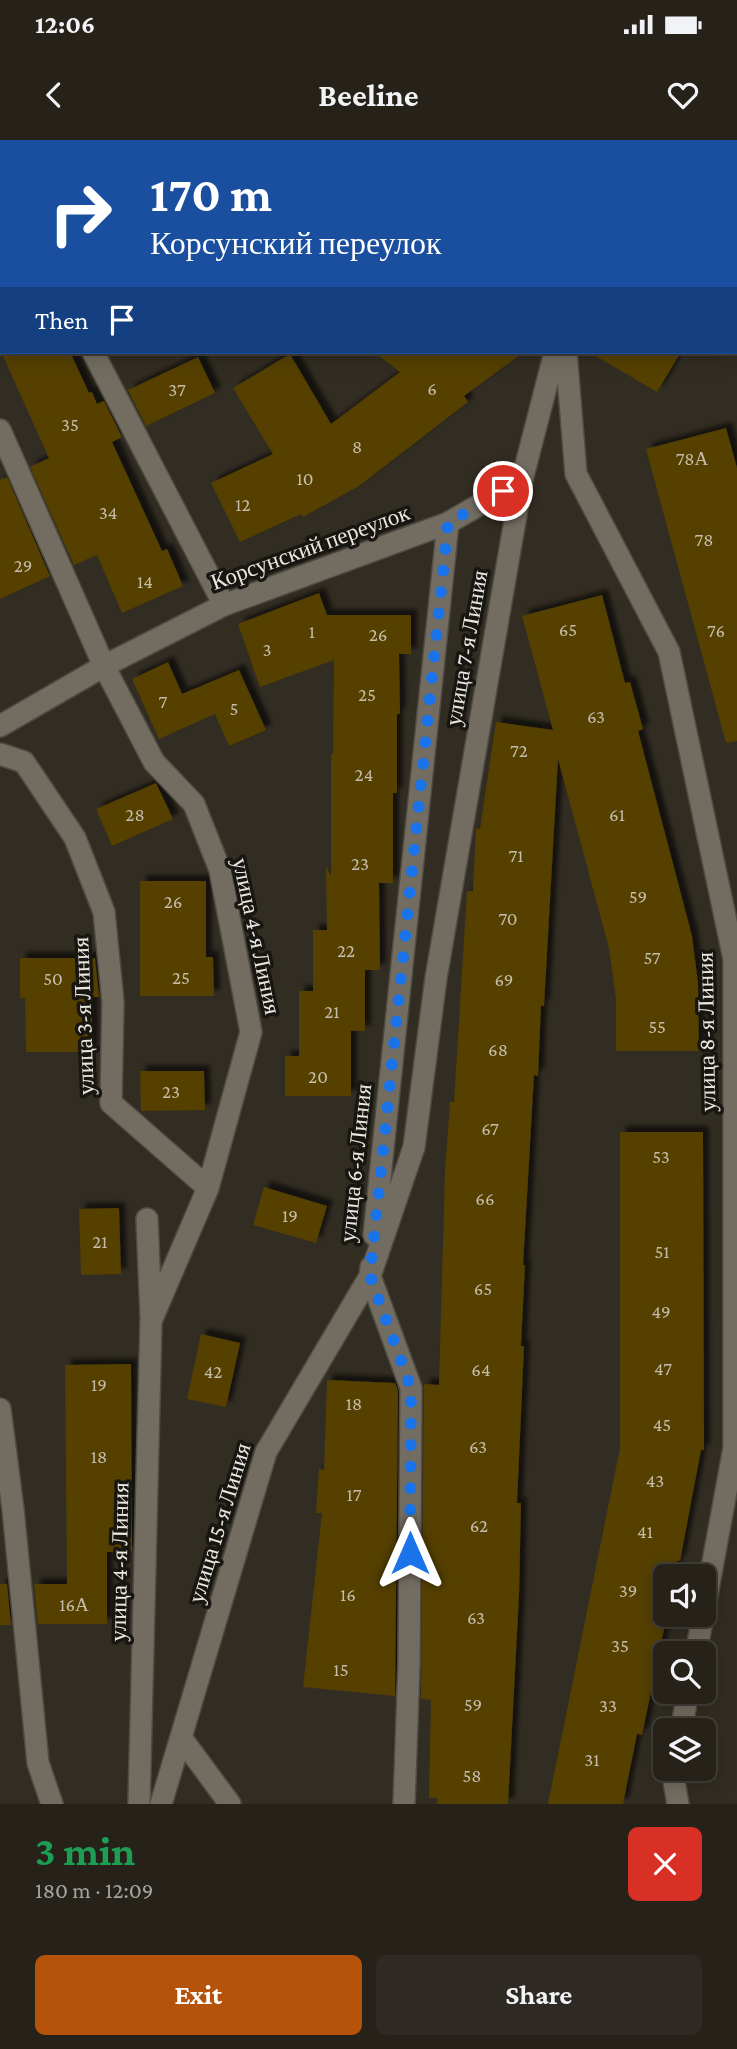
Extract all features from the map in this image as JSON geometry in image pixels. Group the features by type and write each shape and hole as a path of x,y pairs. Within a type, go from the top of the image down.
{"street":[{"path":"94,354 224,605"},
{"path":"522,480 554,354"},
{"name":"улица 8-я Линия","path":"566,354 576,474 669,652 734,958 734,1448 712,1564"},
{"name":"улица 4-я Линия","path":"0,430 104,666 154,762 194,804 220,870 251,1032 208,1188 151,1321"},
{"name":"Корсунский переулок","path":"0,726 104,666 224,605 448,523 522,480"},
{"name":"улица 7-я Линия","path":"370,1276 414,1147 436,978 522,480"},
{"name":"улица 6-я Линия","path":"404,1804 409,1663 411,1388 370,1276 448,523"},
{"name":"улица 3-я Линия","path":"0,754 24,762 75,838 104,912 113,1002 111,1103 208,1188"},
{"name":"улица 4-я Линия","path":"139,1804 151,1321 147,1219"},
{"name":"улица 15-я Линия","path":"160,1804 266,1452 370,1276"},
{"path":"0,1409 13,1509 38,1763 52,1804"},
{"path":"181,1739 230,1804"},
{"path":"674,1781 678,1804"}],"building":[{"path":"2,354 71,354 89,393 92,392 97,404 104,401 122,437 112,442 162,551 167,549 183,586 122,613 97,555 74,565 30,467 49,458"},
{"path":"290,354 331,424 400,372 377,354 521,354 464,396 468,402 359,486 303,517 301,514 240,542 211,483 273,454 233,388"},
{"path":"592,354 680,354 657,392"},
{"path":"198,357 215,393 146,426 128,390"},
{"path":"726,428 737,468 737,741 726,743 646,449"},
{"path":"7,477 50,576 0,599 0,480"},
{"path":"319,593 327,615 411,615 411,654 399,654 400,714 397,714 397,793 393,793 393,883 379,883 380,970 365,970 365,1031 351,1031 351,1096 285,1096 285,1056 299,1056 299,991 313,991 313,930 327,930 326,866 331,876 334,660 260,687 238,624"},
{"path":"602,595 625,683 630,682 643,729 638,731 692,936 698,983 699,1051 616,1051 616,999 609,948 558,759 544,1006 541,1006 538,1076 534,1075 523,1265 521,1346 524,1346 517,1503 521,1503 519,1595 508,1804 437,1804 437,1798 429,1798 431,1700 421,1699 424,1384 439,1385 445,1171 450,1102 454,1102 467,891 473,891 476,828 480,829 496,722 553,730 522,616"},
{"path":"168,662 182,694 239,670 266,730 229,746 215,714 159,739 132,679"},
{"path":"156,783 173,819 112,846 96,809"},
{"path":"140,881 206,881 206,957 213,957 214,996 140,996"},
{"path":"20,958 95,958 99,997 92,997 92,1052 26,1052 25,998 20,998"},
{"path":"140,1071 204,1071 205,1110 141,1111"},
{"path":"620,1132 703,1132 704,1450 701,1450 680,1561 676,1564 653,1564 653,1627 664,1627 662,1641 653,1641 653,1682 642,1735 637,1734 623,1804 548,1804 620,1448"},
{"path":"264,1187 327,1206 316,1243 253,1225"},
{"path":"119,1208 121,1274 81,1275 79,1209"},
{"path":"201,1334 240,1343 226,1407 187,1399"},
{"path":"131,1364 132,1552 107,1552 107,1624 38,1624 34,1584 67,1584 65,1365"},
{"path":"327,1380 395,1383 398,1390 395,1696 303,1687 322,1513 316,1513 319,1469 324,1470"},
{"path":"0,1584 7,1584 11,1625 0,1625"}],"route":[{"path":"410,1553 411,1388 370,1276 448,523 503,491"}]}
